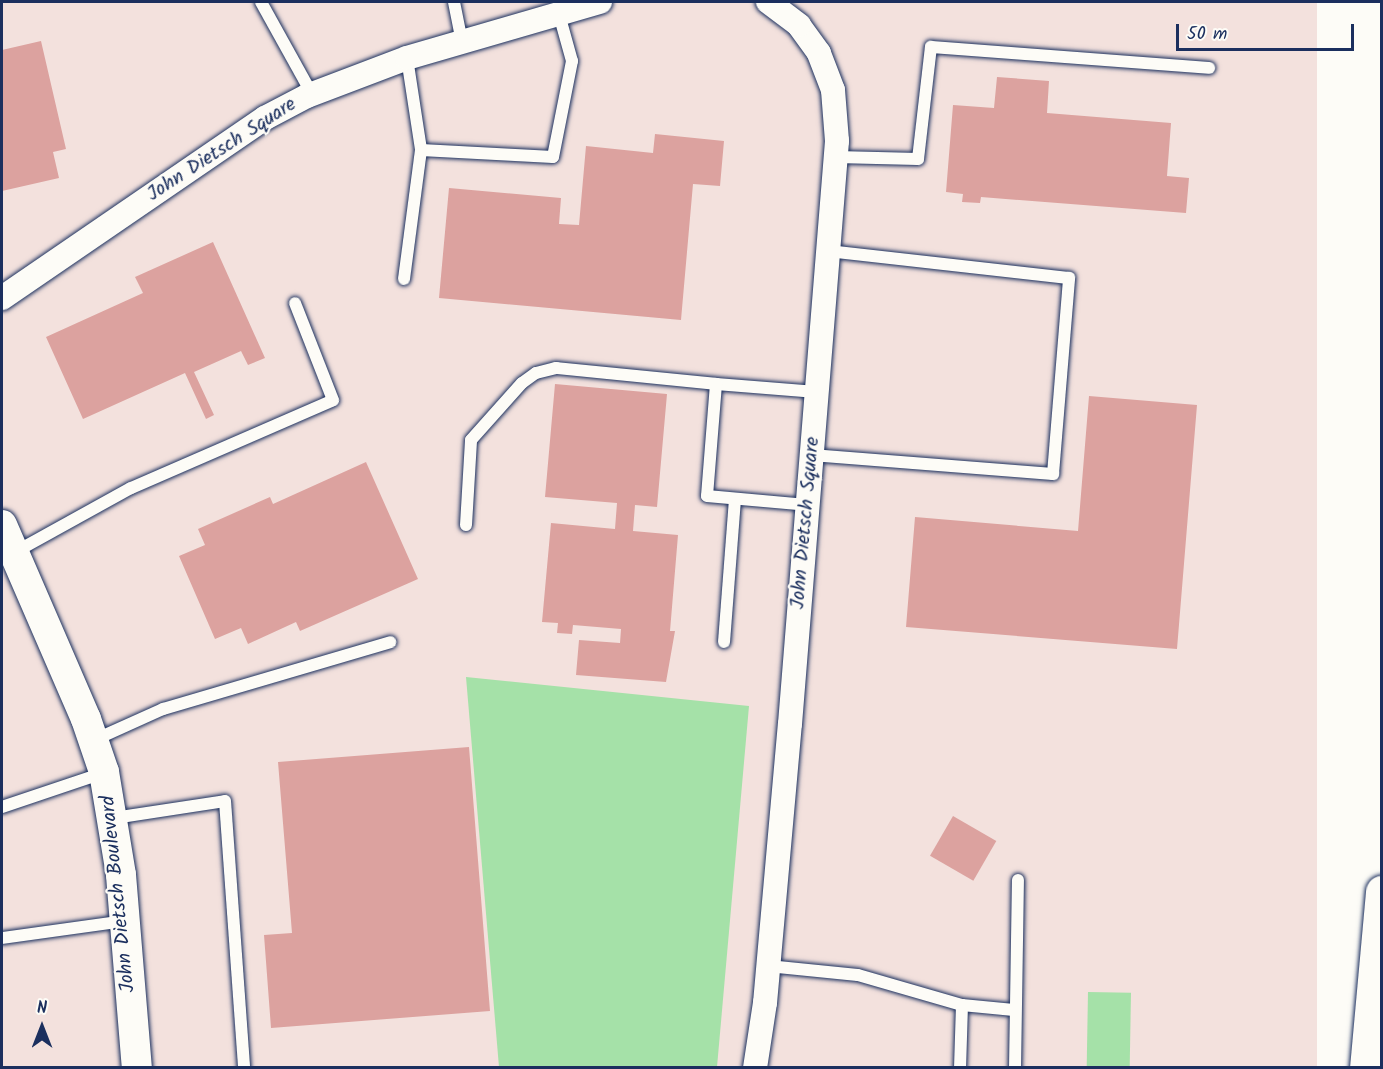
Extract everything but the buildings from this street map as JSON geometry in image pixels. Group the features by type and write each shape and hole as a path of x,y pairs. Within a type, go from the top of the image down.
{"highway":[{"path":"1366,1068 1382,892"}],"street":[{"name":"John Dietsch Square","path":"2,298 265,118 312,94 407,58 600,2"},
{"name":"John Dietsch Square","path":"755,1068 768,966 830,251 836,158 833,90 819,53 781,4"},
{"name":"John Dietsch Boulevard","path":"2,525 94,740 104,772 114,818 137,1068"}],"lane":[{"path":"261,2 312,94"},
{"path":"454,2 462,42"},
{"path":"421,150 553,157 572,61 559,14"},
{"path":"836,158 918,159 931,47 1209,68"},
{"path":"404,279 421,150 407,58"},
{"path":"811,455 1053,474 1069,278 830,251"},
{"path":"14,553 131,488 333,400 295,303"},
{"path":"466,525 471,440 522,383 536,373 556,368 817,392"},
{"path":"716,384 707,496 807,505"},
{"path":"724,642 735,499"},
{"path":"94,740 164,709 390,642"},
{"path":"2,807 104,772"},
{"path":"114,818 225,801 244,1068"},
{"path":"1015,1068 1014,1010 1018,880"},
{"path":"2,938 125,921"},
{"path":"768,966 858,975 962,1005 1014,1010"},
{"path":"960,1068 962,1005"}],"shaded area":[{"path":"2,2 1317,2 1317,1068 2,1068"}],"green space":[{"path":"466,677 749,706 717,1067 499,1067"},
{"path":"1088,992 1131,993 1130,1068 1087,1067"}]}
